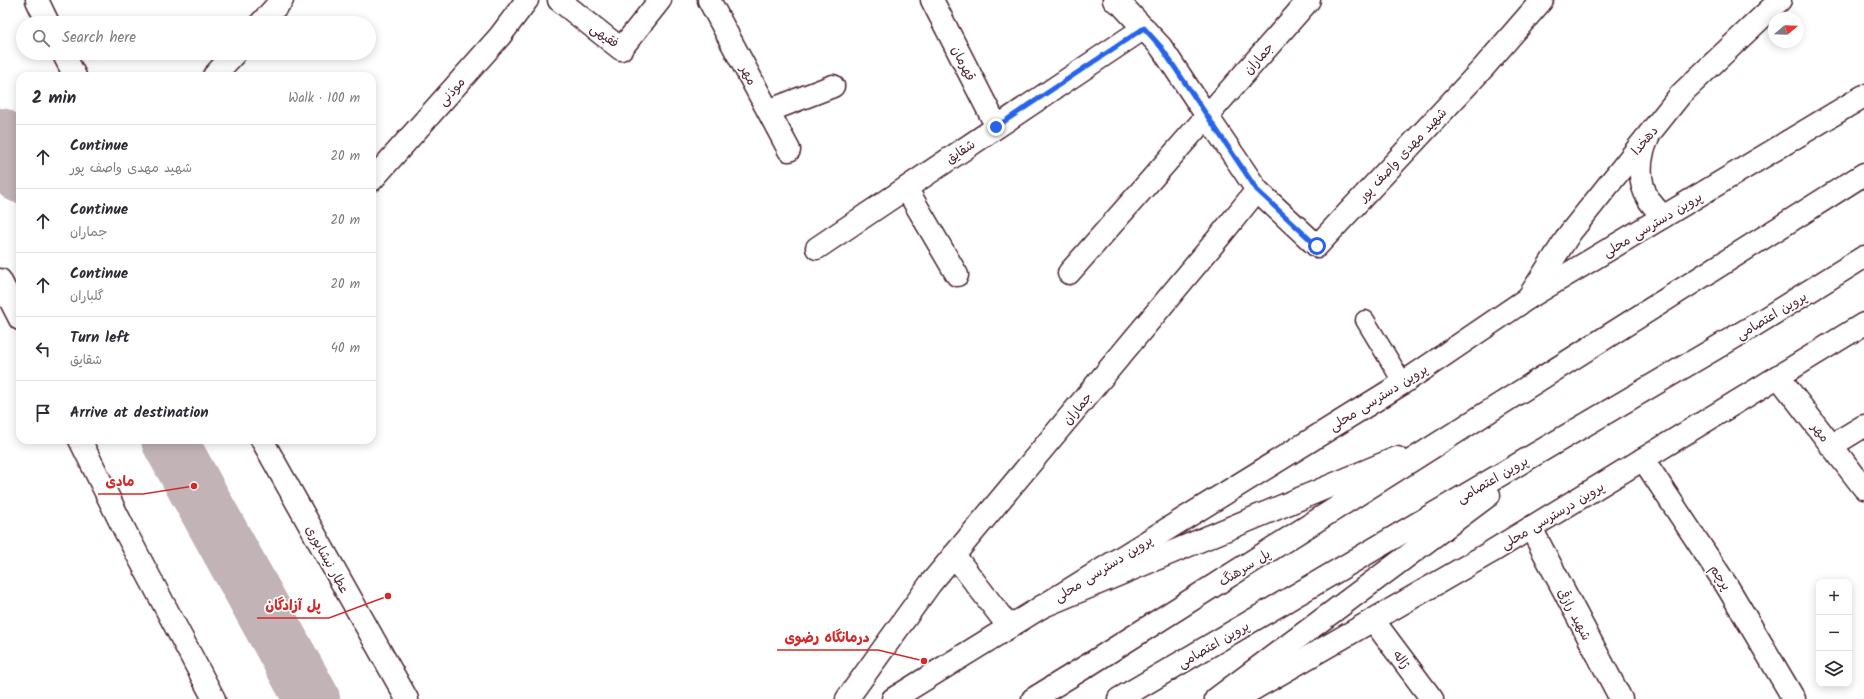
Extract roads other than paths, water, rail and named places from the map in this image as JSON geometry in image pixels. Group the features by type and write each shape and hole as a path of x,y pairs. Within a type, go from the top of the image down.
{"main road":[{"path":"37,0 45,16"},
{"path":"267,16 282,0"},
{"name":"موذنی","path":"376,176 500,36 527,0"},
{"name":"فقیهی","path":"559,0 621,49 660,0"},
{"name":"مهر","path":"709,0 789,150"},
{"name":"قهرمان","path":"932,0 996,127"},
{"path":"1114,0 1121,4 1161,47 1257,190"},
{"name":"جماران","path":"1069,273 1308,0"},
{"name":"شهید مهدی واصف پور","path":"1257,190 1317,246 1484,67 1542,0"},
{"name":"دهخدا","path":"1528,298 1570,232 1681,94 1780,0"},
{"name":"شقایق","path":"817,248 1144,28"},
{"path":"66,60 72,72"},
{"path":"218,72 229,60"},
{"path":"768,111 833,86"},
{"name":"پروین دسترسی محلی","path":"893,699 1403,383 1528,298 1864,96"},
{"path":"1652,130 1642,152 1640,175 1648,199 1663,217"},
{"path":"1041,607 1454,435 1864,174"},
{"path":"906,188 957,275"},
{"name":"جماران","path":"847,699 930,584 1257,190"},
{"name":"پروین اعتصامی","path":"1119,699 1750,328 1864,257"},
{"path":"0,280 16,311"},
{"name":"پروین درسترسی محلی","path":"1236,699 1531,528 1864,324"},
{"name":"مهر","path":"1778,376 1864,488"},
{"path":"1831,446 1864,426"},
{"path":"1216,699 1576,430"},
{"name":"پل سرهنگ","path":"1033,699 1454,435"},
{"path":"82,444 125,530 214,699"},
{"name":"عطار نیشابوری","path":"264,444 407,699"},
{"name":"پرچم","path":"1643,459 1728,586 1794,699"},
{"name":"شهید رازقی","path":"1531,528 1621,699"},
{"path":"954,555 1009,627"},
{"name":"ژاله","path":"1373,620 1432,699"}],"lane":[{"path":"1365,320 1403,383"}],"waterway":[{"path":"0,136 16,167"},
{"path":"171,444 312,699"}],"place":[{"name":"مادی","path":"194,486"},
{"name":"پل آزادگان","path":"388,596"},
{"name":"درمانگاه رضوی","path":"924,661"}]}
